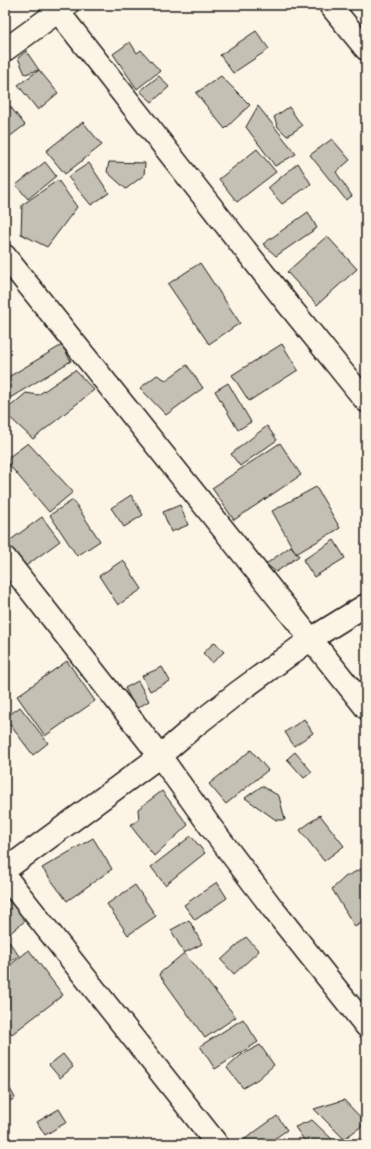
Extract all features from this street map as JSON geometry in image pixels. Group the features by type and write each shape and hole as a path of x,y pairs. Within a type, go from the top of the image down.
{"street":[{"path":"330,5 366,49"},
{"path":"5,50 59,7 287,303 366,401"},
{"path":"5,256 366,708"},
{"path":"5,558 160,756 210,826 273,909 366,1026"},
{"path":"5,870 160,756 196,725 312,639 366,605"},
{"path":"5,876 217,1144"}],"building":[{"path":"256,31 269,49 233,73 220,55"},
{"path":"130,42 137,53 141,50 160,71 137,89 113,54"},
{"path":"26,51 39,70 25,74 18,58"},
{"path":"39,70 58,93 38,110 18,85"},
{"path":"159,76 169,87 152,102 140,91"},
{"path":"221,76 250,105 225,129 196,93"},
{"path":"5,100 25,125 5,140"},
{"path":"258,106 296,154 275,166 246,127"},
{"path":"289,107 302,126 287,136 278,127 274,117"},
{"path":"83,122 102,145 65,174 46,151"},
{"path":"332,139 350,160 336,172 352,196 346,200 310,155"},
{"path":"257,149 276,172 237,202 219,179"},
{"path":"45,162 56,176 28,199 16,185"},
{"path":"109,162 145,163 144,175 126,189 107,172"},
{"path":"89,163 109,193 91,205 68,177"},
{"path":"298,163 311,184 282,204 268,188"},
{"path":"58,180 77,207 47,247 21,234 22,205"},
{"path":"308,212 317,228 276,256 263,244"},
{"path":"327,236 357,269 317,305 287,272"},
{"path":"200,263 240,323 209,344 168,284"},
{"path":"282,344 298,370 249,401 232,375"},
{"path":"62,345 71,361 5,401 5,379"},
{"path":"187,365 203,388 166,415 140,388 157,375 166,380"},
{"path":"75,370 94,390 33,439 5,413 5,411 26,393 38,395"},
{"path":"228,383 251,422 238,430 215,391"},
{"path":"267,426 277,440 240,466 231,454"},
{"path":"28,443 73,492 49,512 5,460"},
{"path":"280,443 301,475 234,520 212,488"},
{"path":"316,487 340,528 296,554 272,511"},
{"path":"131,495 143,515 124,527 111,508"},
{"path":"73,500 100,541 77,556 50,515"},
{"path":"180,505 188,525 171,532 163,512"},
{"path":"42,517 60,541 23,568 5,544"},
{"path":"334,540 345,558 314,577 303,560"},
{"path":"291,546 299,556 276,572 266,564"},
{"path":"123,560 142,589 118,605 99,576"},
{"path":"215,642 224,652 212,663 203,653"},
{"path":"67,661 95,701 45,736 17,696"},
{"path":"162,667 170,681 150,691 142,676"},
{"path":"138,681 149,701 136,709 125,688"},
{"path":"20,707 48,743 33,755 5,718"},
{"path":"304,719 313,733 294,746 285,732"},
{"path":"251,750 268,770 226,804 209,784"},
{"path":"295,752 312,772 304,778 287,759"},
{"path":"262,786 279,796 285,820 276,820 245,798"},
{"path":"162,791 188,825 154,856 130,825 139,820 138,809"},
{"path":"320,815 344,846 324,861 300,830"},
{"path":"191,836 205,853 165,885 151,867"},
{"path":"93,838 112,869 67,901 42,868"},
{"path":"363,868 366,873 366,920 355,927 332,889 345,877"},
{"path":"217,882 227,898 195,920 184,905"},
{"path":"135,885 156,916 128,935 107,904"},
{"path":"5,895 26,920 9,934 5,929"},
{"path":"189,920 202,944 184,953 171,930"},
{"path":"5,936 19,956 5,965"},
{"path":"246,937 259,951 234,974 221,960"},
{"path":"29,950 63,995 12,1034 5,1025 5,969"},
{"path":"184,953 236,1017 205,1038 159,974"},
{"path":"243,1019 258,1042 215,1069 200,1046"},
{"path":"260,1045 274,1065 258,1079 243,1088 227,1068 241,1055"},
{"path":"63,1054 73,1067 60,1078 49,1065"},
{"path":"8,1085 15,1098 5,1104 5,1087"},
{"path":"344,1100 366,1123 344,1139 314,1109"},
{"path":"59,1109 67,1122 45,1135 37,1122"},
{"path":"277,1116 287,1130 267,1144 238,1144"},
{"path":"312,1120 337,1144 307,1144 295,1127"}]}
